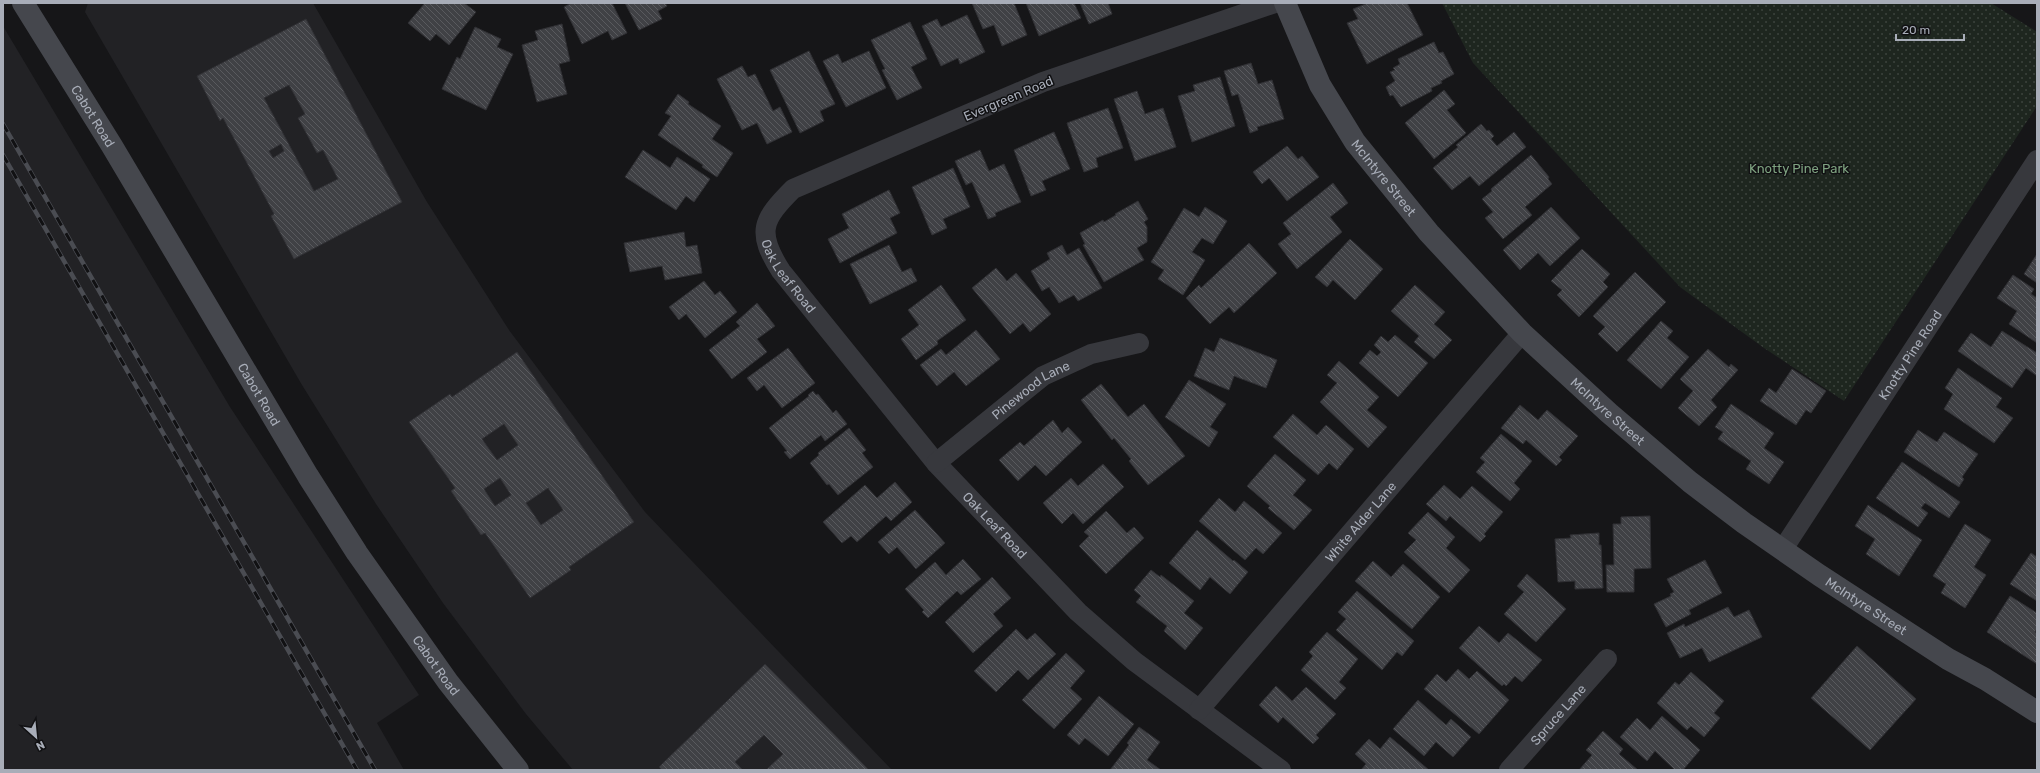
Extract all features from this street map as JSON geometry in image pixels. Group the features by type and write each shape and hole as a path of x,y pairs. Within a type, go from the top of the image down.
{"street":[{"name":"Cabot Road","path":"23,3 116,153 308,476 358,554 448,682 518,770"},
{"name":"Evergreen Road","path":"764,229 774,209 793,189 1043,82 1274,3"},
{"name":"McIntyre Street","path":"1286,3 1320,85 1355,142 1429,233 1522,333 1609,412 1690,482 1783,549 1948,659 1985,679 2037,712"},
{"name":"Knotty Pine Road","path":"1783,549 2037,160"},
{"name":"Oak Leaf Road","path":"764,229 769,253 781,271 936,463 1078,612 1134,661 1282,770"},
{"name":"White Alder Lane","path":"1199,710 1522,333"},
{"name":"Pinewood Lane","path":"936,463 1043,376 1091,354 1139,343"},
{"name":"Spruce Lane","path":"1508,770 1607,659"}],"shaded area":[{"path":"88,3 313,3 427,202 509,330 645,512 892,770 573,770 526,714 443,603 376,504 302,385 85,12"},
{"path":"3,26 230,407 419,695 377,723 404,770 3,770"}],"green space":[{"name":"Knotty Pine Park","path":"1442,3 1991,3 2037,32 2037,106 1844,401 1764,348 1680,287 1473,63"}],"building":[{"path":"425,3 464,3 476,12 449,45 436,34 430,41 408,23"},
{"path":"571,3 612,3 627,33 612,40 608,31 582,44 564,7"},
{"path":"625,3 665,3 667,6 658,11 662,19 639,30"},
{"path":"972,3 1014,3 1027,35 1002,46 994,25 983,29"},
{"path":"1026,3 1074,3 1081,18 1039,36"},
{"path":"1080,3 1108,3 1112,14 1089,24"},
{"path":"1368,3 1407,3 1423,35 1367,64 1347,23 1358,19 1353,9"},
{"path":"967,15 985,52 960,64 958,58 941,66 922,26 937,19 941,27"},
{"path":"306,19 402,202 294,259 271,216 274,214 223,118 220,121 197,76","holes":["289,85 305,114 298,118 317,153 323,150 338,179 314,191 264,98","281,144 284,151 273,158 269,151"]},
{"path":"910,22 927,59 911,67 922,88 897,100 882,70 885,69 871,40"},
{"path":"562,24 570,61 559,64 567,94 537,102 522,45 538,40 535,31"},
{"path":"475,27 501,39 497,47 513,54 486,110 442,89 457,57 460,59"},
{"path":"1434,42 1439,53 1443,52 1454,74 1441,81 1442,83 1431,88 1432,91 1401,107 1393,95 1390,96 1386,87 1395,81 1390,72 1395,70 1393,68 1400,64 1398,59"},
{"path":"809,51 835,104 820,111 824,121 800,133 770,70"},
{"path":"869,51 886,88 846,107 823,61 838,54 842,63"},
{"path":"1251,63 1258,84 1272,80 1284,119 1257,127 1258,130 1250,133 1238,94 1232,96 1224,71"},
{"path":"742,66 748,77 755,74 773,111 780,107 792,132 767,144 757,123 742,130 717,79"},
{"path":"1220,77 1235,126 1192,142 1178,96 1195,91 1193,85"},
{"path":"1444,90 1455,104 1447,110 1466,133 1434,159 1405,123"},
{"path":"1137,91 1145,114 1163,108 1176,147 1135,161 1114,99"},
{"path":"678,94 689,102 688,104 721,126 712,139 733,153 717,177 702,167 703,165 658,135 671,116 665,113"},
{"path":"1108,108 1123,148 1096,158 1098,167 1084,172 1067,123"},
{"path":"1481,124 1494,136 1491,139 1497,146 1514,132 1526,147 1479,186 1470,176 1452,190 1433,168 1458,147 1456,145"},
{"path":"1054,132 1070,169 1042,181 1046,190 1031,196 1014,150"},
{"path":"1287,146 1298,159 1302,156 1319,177 1287,201 1269,178 1262,184 1253,172"},
{"path":"643,150 670,168 677,157 710,179 694,202 686,196 676,210 625,177"},
{"path":"980,150 989,171 1004,164 1021,202 995,213 996,216 988,219 972,182 966,185 955,161"},
{"path":"1531,155 1549,177 1548,179 1552,184 1525,207 1532,215 1503,239 1485,218 1493,212 1482,199 1492,191 1491,189"},
{"path":"953,168 970,207 943,219 947,228 932,235 912,187"},
{"path":"1333,183 1348,203 1330,217 1342,232 1297,269 1278,244 1291,234 1283,223"},
{"path":"889,190 900,213 890,218 897,233 840,263 828,239 849,228 842,214"},
{"path":"1138,201 1148,219 1144,222 1147,227 1147,242 1137,248 1144,260 1104,282 1083,245 1085,244 1080,233 1103,220 1104,222"},
{"path":"1205,207 1227,221 1213,244 1202,238 1192,252 1205,260 1183,295 1158,279 1164,270 1151,262 1184,208 1199,217"},
{"path":"1551,207 1580,238 1550,266 1538,253 1520,270 1503,250"},
{"path":"684,232 686,247 697,245 702,273 665,280 662,266 630,272 624,243"},
{"path":"1350,239 1383,269 1355,300 1333,280 1327,287 1315,277"},
{"path":"1249,243 1277,273 1234,313 1229,307 1210,324 1186,298 1199,285 1201,288"},
{"path":"889,245 902,272 911,268 917,281 870,304 850,264"},
{"path":"1062,245 1067,255 1079,248 1102,288 1078,301 1074,295 1059,303 1049,287 1042,291 1031,271 1050,259 1047,253"},
{"path":"1582,249 1610,274 1603,282 1608,287 1579,317 1557,295 1562,290 1551,281"},
{"path":"2037,254 2037,283 2024,274"},
{"path":"996,268 1007,281 1016,273 1051,314 1030,332 1023,323 1010,334 972,288"},
{"path":"1635,272 1666,302 1617,352 1598,334 1605,327 1593,316"},
{"path":"2013,275 2034,289 2031,294 2037,298 2037,343 2009,324 2017,311 1997,298"},
{"path":"704,281 715,295 720,291 737,312 705,338 686,314 679,320 669,307"},
{"path":"941,285 966,320 937,341 938,344 916,360 901,339 919,325 908,310"},
{"path":"1415,285 1445,312 1434,324 1452,340 1434,359 1414,342 1419,336 1391,311"},
{"path":"757,303 775,326 757,339 767,352 732,379 709,350 740,326 736,322"},
{"path":"1661,321 1673,331 1667,338 1689,357 1661,389 1627,360"},
{"path":"976,330 1000,359 966,386 954,372 937,386 920,365 941,349 946,355"},
{"path":"2002,331 2037,353 2037,376 2026,368 2012,388 1958,351 1971,333 1991,347"},
{"path":"1395,335 1428,363 1398,397 1359,363 1370,350 1377,356 1381,352 1374,345 1381,336 1388,342"},
{"path":"1220,338 1277,360 1266,388 1234,376 1229,390 1194,376 1205,348 1214,352"},
{"path":"788,348 815,383 782,408 764,385 757,391 747,378"},
{"path":"1708,349 1729,367 1731,364 1738,370 1711,400 1717,407 1699,426 1678,408 1693,391 1680,379"},
{"path":"517,352 634,522 569,567 571,570 530,598 485,533 481,535 451,491 455,488 409,422 450,394 452,397","holes":["504,424 518,445 497,460 482,439","500,478 511,495 495,506 484,489","548,488 563,510 541,525 526,503"]},
{"path":"1339,361 1379,397 1367,410 1387,427 1368,448 1320,402 1337,383 1327,375"},
{"path":"1958,368 2002,398 1996,407 2013,418 1994,443 1944,409 1953,394 1945,388"},
{"path":"1792,369 1826,391 1811,413 1806,410 1796,425 1760,401 1769,388 1776,393"},
{"path":"1189,380 1226,404 1210,427 1218,432 1209,447 1165,417"},
{"path":"1101,384 1128,417 1144,404 1185,456 1148,485 1129,461 1131,459 1114,438 1112,440 1081,400"},
{"path":"813,391 816,395 818,394 833,413 836,410 847,424 825,441 821,435 790,459 784,452 787,451 769,428 809,396 808,395"},
{"path":"1731,404 1774,433 1764,448 1784,462 1769,484 1746,469 1751,461 1718,439 1723,432 1715,427"},
{"path":"1520,405 1538,420 1547,410 1578,436 1559,457 1562,460 1556,466 1526,440 1523,444 1501,428"},
{"path":"1293,414 1317,435 1326,425 1354,449 1337,470 1329,463 1318,475 1273,437"},
{"path":"1053,420 1062,433 1068,427 1082,442 1046,476 1035,465 1018,481 999,460 1020,442 1024,446"},
{"path":"849,428 866,450 862,453 873,467 838,495 829,484 827,485 810,463 819,455 818,453"},
{"path":"1918,430 1937,442 1944,432 1978,454 1962,477 1964,479 1959,487 1904,452"},
{"path":"1501,434 1532,461 1514,483 1520,489 1510,501 1476,472 1485,462 1480,458"},
{"path":"1275,454 1306,480 1293,495 1312,510 1294,530 1268,508 1270,506 1247,486"},
{"path":"1902,462 1960,502 1949,518 1925,503 1921,508 1928,513 1918,527 1876,498"},
{"path":"1103,464 1124,487 1083,524 1073,513 1062,524 1043,503 1071,478 1078,486"},
{"path":"895,482 912,502 891,521 886,516 857,542 851,536 842,543 823,522 865,485 877,498"},
{"path":"1444,485 1460,499 1472,486 1503,512 1484,534 1486,536 1480,542 1450,516 1446,521 1426,504"},
{"path":"1219,498 1235,512 1244,501 1282,533 1263,554 1256,548 1245,560 1199,521"},
{"path":"1868,505 1922,540 1899,576 1866,554 1875,539 1855,526"},
{"path":"915,510 945,543 916,569 897,547 889,554 878,542"},
{"path":"1106,511 1127,533 1134,527 1144,538 1106,574 1079,546 1089,536 1084,532"},
{"path":"1428,512 1455,537 1446,548 1470,570 1449,593 1404,552 1416,540 1408,533"},
{"path":"1650,516 1651,568 1634,569 1634,592 1607,592 1606,565 1614,565 1613,524 1621,524 1621,517"},
{"path":"1965,524 1991,540 1974,567 1986,575 1965,608 1941,593 1946,584 1933,576"},
{"path":"1197,530 1248,572 1230,594 1210,577 1200,590 1169,563"},
{"path":"1599,533 1603,588 1575,589 1575,581 1558,582 1555,539 1571,538 1570,535"},
{"path":"2031,553 2037,557 2037,601 2010,584"},
{"path":"963,559 981,579 961,595 957,591 928,618 922,612 924,610 905,589 935,562 946,575"},
{"path":"1705,560 1722,593 1689,610 1691,614 1666,627 1654,604 1671,596 1670,594 1674,592 1667,579"},
{"path":"1373,561 1391,577 1403,564 1440,597 1412,629 1355,581"},
{"path":"1151,570 1160,577 1161,575 1194,601 1184,613 1203,628 1185,650 1164,631 1167,626 1136,602 1141,596 1134,590"},
{"path":"1527,574 1566,609 1536,642 1504,614 1524,592 1517,586"},
{"path":"992,577 1011,598 993,614 1003,626 973,653 945,622"},
{"path":"1357,591 1414,641 1402,656 1397,652 1382,670 1336,630 1346,619 1338,612"},
{"path":"2010,596 2037,613 2037,629 2035,632 2037,634 2037,664 1987,632"},
{"path":"1728,607 1734,617 1749,610 1762,637 1709,662 1702,648 1680,658 1667,633 1684,624 1685,627"},
{"path":"1479,626 1499,643 1508,633 1542,660 1522,682 1515,676 1506,686 1504,684 1502,686 1459,648"},
{"path":"1016,629 1027,640 1035,633 1056,654 1028,680 1018,670 996,692 974,671"},
{"path":"1327,632 1358,659 1339,682 1346,688 1335,700 1301,670 1313,656 1309,652"},
{"path":"1857,646 1916,699 1870,750 1811,698"},
{"path":"1066,653 1085,671 1070,688 1082,699 1054,729 1022,700"},
{"path":"765,664 869,770 766,770 783,754 764,735 735,762 743,770 662,770 659,767"},
{"path":"1458,669 1469,679 1477,671 1509,700 1479,734 1424,689 1437,674 1446,682"},
{"path":"1691,672 1724,701 1714,713 1720,718 1704,737 1691,726 1687,730 1657,703 1675,682 1679,685"},
{"path":"1276,686 1292,701 1306,687 1336,714 1316,735 1319,738 1313,744 1283,717 1278,723 1259,705"},
{"path":"1099,696 1134,724 1108,756 1085,738 1079,745 1067,735"},
{"path":"1418,700 1446,725 1451,719 1471,737 1453,757 1436,742 1424,756 1393,729"},
{"path":"1662,716 1700,750 1683,770 1675,770 1655,751 1647,761 1620,737 1637,718 1650,730"},
{"path":"1139,727 1160,742 1147,760 1161,770 1110,770 1129,745 1127,743"},
{"path":"1603,731 1623,749 1619,754 1638,770 1579,770 1592,755 1586,750"},
{"path":"1390,737 1429,770 1361,770 1366,764 1355,754 1369,739 1380,749"}],"railway":[{"path":"3,124 375,770"},
{"path":"3,155 357,770"}]}
